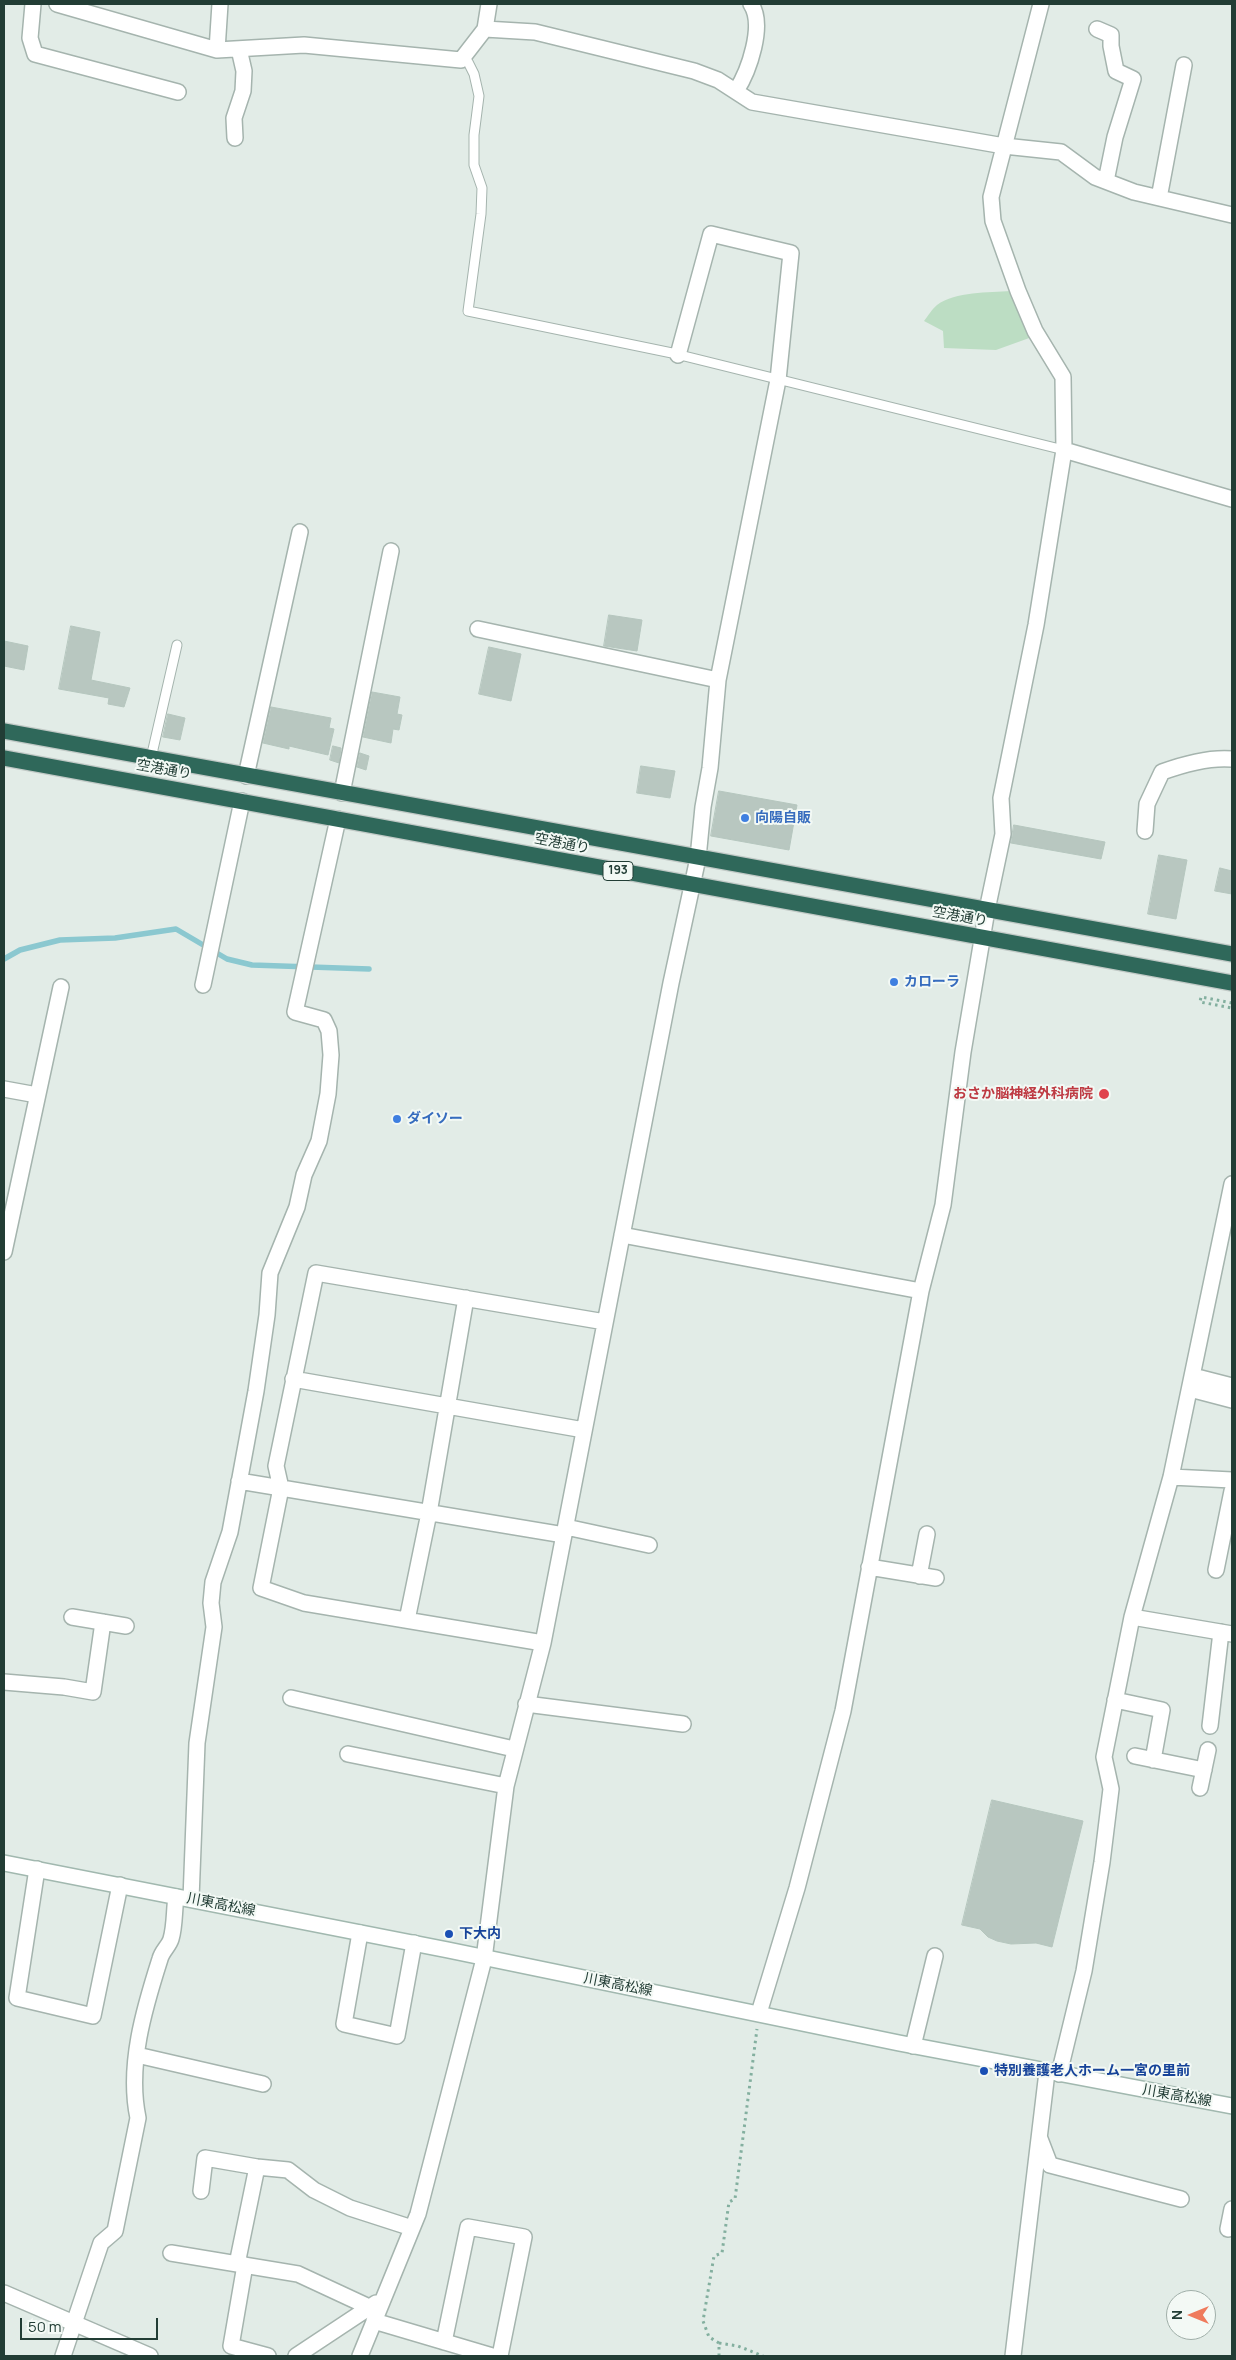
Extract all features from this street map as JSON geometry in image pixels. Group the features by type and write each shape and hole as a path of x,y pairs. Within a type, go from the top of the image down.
{"highway":[{"name":"空港通り","path":"4,731 1232,954"},
{"name":"空港通り","path":"4,758 1232,983"}],"street":[{"path":"33,4 30,38 35,54 178,92"},
{"path":"57,4 217,50 304,45 462,60 485,29 489,4"},
{"path":"217,50 220,4"},
{"path":"736,90 745,77 755,41 755,11 751,4"},
{"path":"759,2013 797,1888 843,1711 921,1291 942,1205 982,938 1003,834 1001,798 1036,626 1064,450 1062,376 1035,331 993,221 991,197 1041,4"},
{"path":"485,29 544,34 694,71 718,80 752,102 1004,146 1061,152 1095,177 1134,192 1232,215"},
{"path":"1097,29 1111,35 1111,46 1116,70 1133,79 1116,137 1106,181"},
{"path":"235,138 234,118 243,91 244,71 239,49"},
{"path":"1159,198 1184,65"},
{"path":"360,2356 372,2314 383,2298 418,2214 484,1959 506,1786 514,1749 543,1643 671,983 698,858 703,807 710,768 718,680 778,380 791,253 711,234 678,355"},
{"path":"1064,450 1232,499"},
{"path":"246,776 300,532"},
{"path":"342,793 390,551"},
{"path":"478,629 718,680"},
{"path":"1145,831 1147,804 1162,772 1184,764 1222,758 1232,759"},
{"path":"203,985 242,801"},
{"path":"63,2356 101,2244 115,2231 138,2118 134,2102 137,2056 147,1999 162,1954 171,1941 183,1898 197,1743 214,1627 211,1603 213,1582 230,1532 256,1391 267,1315 270,1273 297,1207 304,1175 319,1141 328,1094 332,1055 329,1031 324,1020 295,1012 338,819"},
{"path":"4,1252 60,987"},
{"path":"4,1089 37,1095"},
{"path":"1013,2356 1039,2137 1053,2073 1084,1971 1102,1862 1111,1789 1104,1757 1132,1616 1171,1477 1232,1186"},
{"path":"622,1236 921,1291"},
{"path":"543,1643 304,1603 261,1588 281,1488 276,1466 292,1379 316,1273 605,1322"},
{"path":"407,1620 429,1513 466,1298"},
{"path":"292,1379 584,1430"},
{"path":"1192,1383 1232,1386"},
{"path":"1192,1383 1232,1400"},
{"path":"1171,1477 1232,1480"},
{"path":"239,1481 429,1513 565,1531 649,1545"},
{"path":"1216,1570 1232,1491"},
{"path":"919,1576 927,1534"},
{"path":"869,1567 936,1578"},
{"path":"72,1616 126,1626"},
{"path":"1132,1616 1227,1633 1210,1726"},
{"path":"4,1682 64,1686 93,1692 103,1622"},
{"path":"291,1698 514,1749"},
{"path":"1116,1700 1162,1710 1153,1760"},
{"path":"526,1704 682,1724"},
{"path":"1200,1788 1208,1750"},
{"path":"348,1754 506,1786"},
{"path":"1135,1756 1204,1770"},
{"name":"川東高松線","path":"4,1862 414,1943 484,1959 759,2013 913,2046 1232,2106"},
{"path":"37,1869 17,1998 93,2016 120,1885"},
{"path":"360,1933 344,2024 397,2036 414,1943"},
{"path":"913,2046 935,1956"},
{"path":"137,2056 263,2084"},
{"path":"1039,2137 1050,2165 1181,2199"},
{"path":"201,2191 204,2158 288,2170 314,2190 350,2208 412,2228"},
{"path":"257,2167 241,2265 231,2346 268,2356"},
{"path":"1228,2229 1232,2209"},
{"path":"444,2342 468,2227 524,2237 500,2356"},
{"path":"171,2253 298,2274 372,2314 444,2342 492,2356"},
{"path":"4,2293 150,2356"},
{"path":"296,2356 372,2314"}],"lane":[{"path":"462,60 468,62 474,74 479,96 474,135 474,164 482,188 481,214 468,311 678,355 857,400 961,423 1064,450"},
{"path":"151,758 177,645"}],"path":[{"path":"1232,1003 1201,997 1200,1002 1232,1008"},
{"path":"759,2013 748,2114 735,2199 728,2202 722,2253 714,2256 703,2321 709,2337 719,2343 738,2346 763,2356"},
{"path":"719,2343 719,2356"}],"green space":[{"path":"1011,291 1017,309 1032,337 996,350 944,348 943,331 924,321 937,305 953,297"}],"building":[{"path":"609,615 642,620 637,651 604,646"},
{"path":"71,626 100,632 91,680 130,688 124,707 108,704 109,698 59,689"},
{"path":"4,641 28,646 24,670 4,666"},
{"path":"489,647 521,654 511,701 479,694"},
{"path":"372,692 400,697 397,714 402,715 399,730 393,729 391,743 363,737"},
{"path":"271,707 331,718 329,728 334,729 328,755 289,746 289,749 263,743"},
{"path":"168,714 185,718 180,740 163,737"},
{"path":"333,746 341,748 339,763 330,760"},
{"path":"360,753 369,756 366,770 357,767"},
{"path":"641,766 675,771 670,798 637,793"},
{"path":"719,791 797,805 789,850 711,836"},
{"path":"1014,825 1105,842 1101,859 1011,843"},
{"path":"1159,855 1187,860 1176,919 1148,914"},
{"path":"1220,868 1232,871 1232,894 1215,891"},
{"path":"992,1800 1083,1821 1052,1947 1036,1943 1011,1944 997,1941 988,1937 980,1929 962,1925"}],"waterway":[{"path":"4,959 20,950 60,940 115,938 176,929 227,959 252,965 369,969"}],"place":[{"name":"向陽自販","path":"745,818"},
{"name":"カローラ","path":"894,982"},
{"name":"おさか脳神経外科病院","path":"1104,1094"},
{"name":"ダイソー","path":"397,1119"},
{"name":"下大内","path":"449,1934"},
{"name":"特別養護老人ホーム一宮の里前","path":"984,2071"}]}
